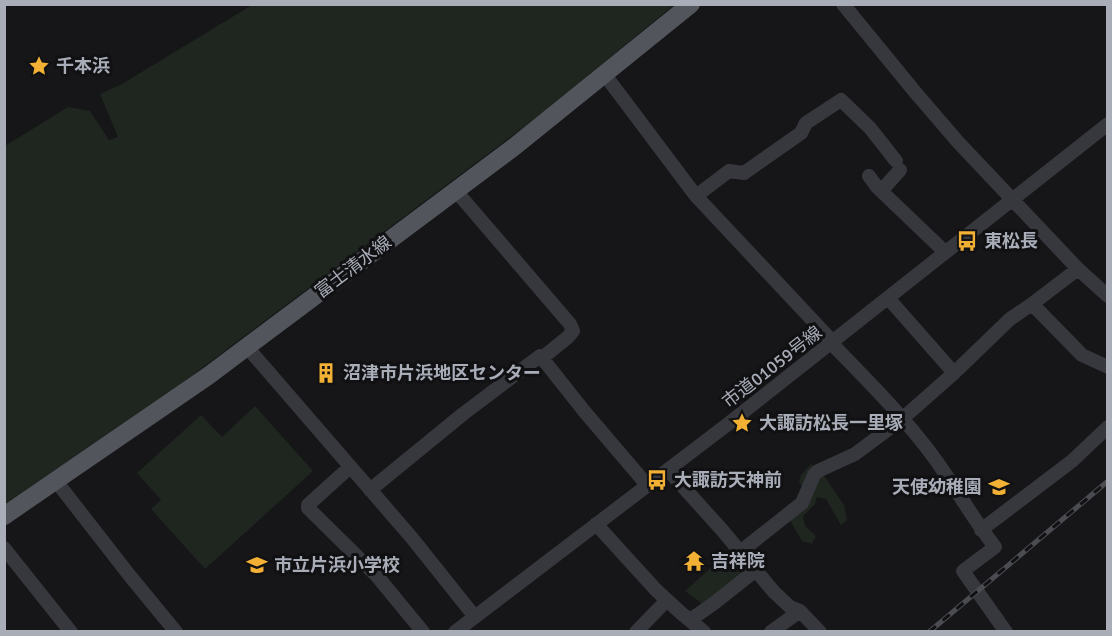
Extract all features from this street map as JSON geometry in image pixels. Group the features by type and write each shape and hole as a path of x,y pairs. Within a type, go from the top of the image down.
{"main road":[{"name":"富士清水線","path":"4,516 247,347 514,147 691,4"}],"street":[{"path":"843,4 936,117 1078,269 1107,296"},
{"path":"605,75 696,196 902,419 935,460 981,530 995,547 963,572 1002,627 987,632"},
{"path":"696,196 729,171 744,173 801,133 806,123 841,100 870,128 898,166 881,191"},
{"name":"市道01059号線","path":"455,632 833,342 1107,124"},
{"path":"869,177 945,252"},
{"path":"369,490 463,414 540,356 542,358 573,331 570,324 456,191"},
{"path":"740,552 802,503 818,471 855,454 902,419 1010,319 1078,269"},
{"path":"888,298 954,372"},
{"path":"1032,304 1082,355 1107,368"},
{"path":"247,347 412,538 475,617"},
{"path":"542,358 647,485"},
{"path":"981,530 1072,461 1107,427"},
{"path":"350,467 308,505 308,508 376,576 423,632"},
{"path":"668,470 774,592 790,606 800,611 820,632"},
{"path":"56,481 176,632"},
{"path":"596,524 656,591 705,632"},
{"path":"4,548 71,632"},
{"path":"690,620 756,570"},
{"path":"636,632 667,600"},
{"path":"771,632 800,611"}],"shaded area":[{"path":"252,5 674,5 537,117 186,380 5,504 5,146 68,107 90,111 109,140 118,137 100,94 122,84"},
{"path":"255,406 313,471 205,569 151,509 161,500 137,473 201,415 222,437"},
{"path":"811,464 820,470 844,505 847,520 841,525 826,499 817,497 815,504 803,516 805,526 816,536 812,544 802,541 789,519 805,492 799,482 801,475"},
{"path":"740,556 753,568 704,605 685,591 714,565 722,571"}],"railway":[{"path":"929,632 1108,481"}],"place":[{"name":"千本浜","path":"39,66"},
{"name":"東松長","path":"967,241"},
{"name":"沼津市片浜地区センター","path":"326,373"},
{"name":"大諏訪松長一里塚","path":"742,423"},
{"name":"大諏訪天神前","path":"657,480"},
{"name":"天使幼稚園","path":"999,487"},
{"name":"吉祥院","path":"694,561"},
{"name":"市立片浜小学校","path":"257,565"}]}
